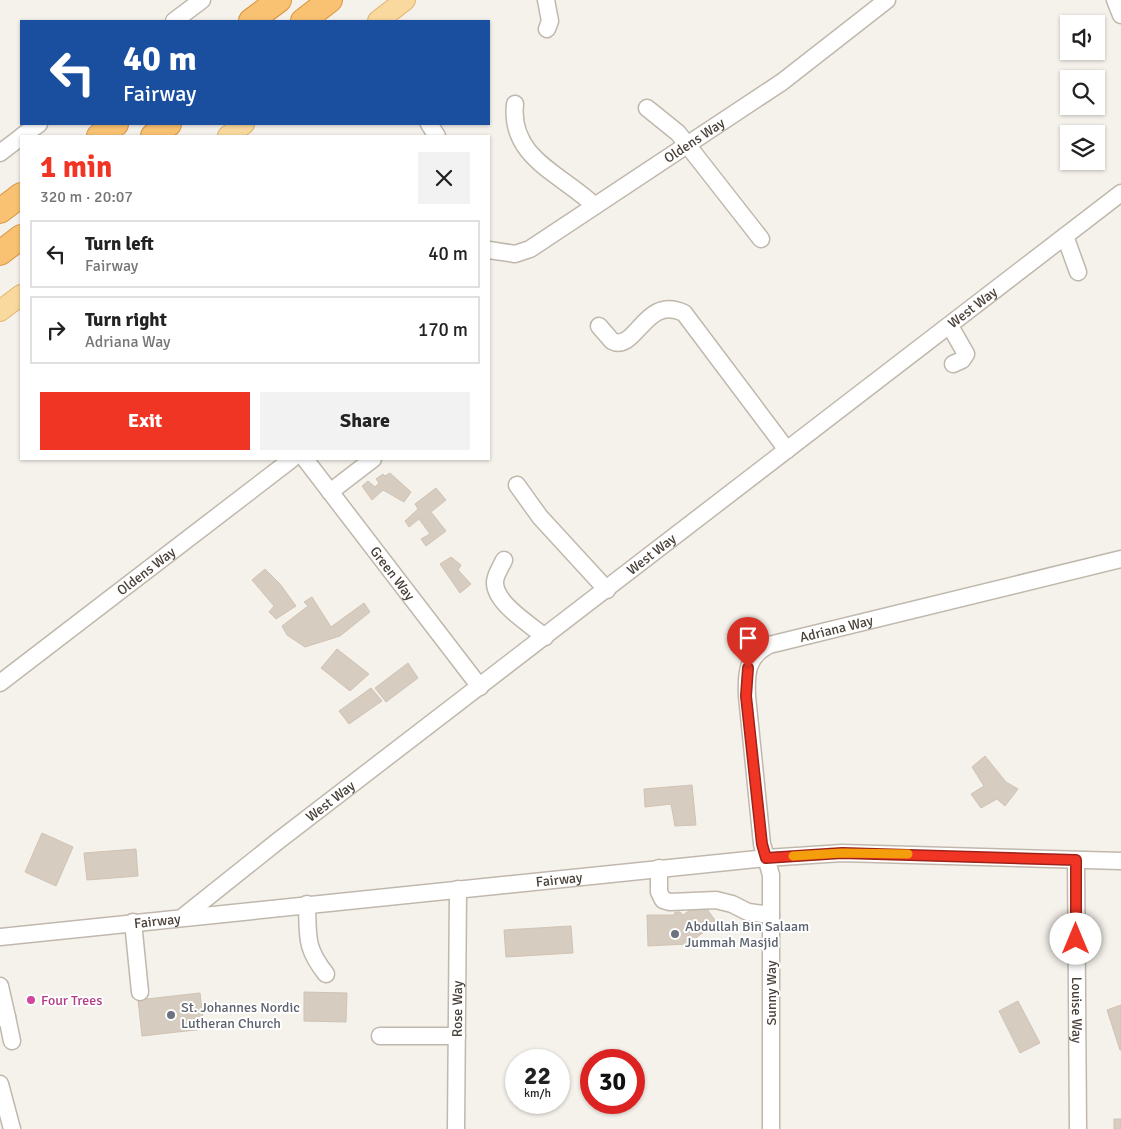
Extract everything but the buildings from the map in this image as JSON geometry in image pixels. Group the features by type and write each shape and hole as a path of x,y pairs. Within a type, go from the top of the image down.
{"highway":[{"path":"252,20 279,0"},
{"path":"304,20 330,0"},
{"path":"100,135 115,125"},
{"path":"154,135 168,125"},
{"path":"0,211 20,196"},
{"path":"0,253 20,238"}],"main road":[{"path":"379,20 405,0"},
{"path":"229,135 243,125"},
{"path":"0,311 20,296"}],"street":[{"path":"175,20 202,0"},
{"path":"546,0 550,21 547,29"},
{"name":"Oldens Way","path":"490,250 505,254 522,253 782,82 887,0"},
{"path":"1115,0 1121,15"},
{"path":"515,104 513,120 517,134 526,149 595,206"},
{"path":"647,108 672,127 688,144 761,239"},
{"path":"25,135 38,125"},
{"path":"0,153 20,138"},
{"name":"West Way","path":"184,916 278,841 607,590 1121,193"},
{"path":"1065,236 1078,272"},
{"path":"599,326 612,341 622,342 629,338 655,312 664,308 675,309 684,313 787,450"},
{"path":"950,326 966,354 962,360 954,364"},
{"name":"Oldens Way","path":"0,684 291,460"},
{"name":"Green Way","path":"306,460 480,687"},
{"path":"330,492 372,460"},
{"path":"518,485 540,517 607,590"},
{"name":"Adriana Way","path":"766,858 762,844 746,696 748,668 758,651 784,641 1121,559"},
{"path":"504,560 495,579 498,592 514,614 545,637"},
{"name":"Fairway","path":"0,937 184,916 766,858 842,853 1121,861"},
{"name":"Sunny Way","path":"766,858 771,875 771,1129"},
{"name":"Louise Way","path":"1076,860 1078,1129"},
{"path":"659,868 660,898 663,900 670,902 716,900 732,904 748,912 771,915"},
{"name":"Rose Way","path":"456,1129 458,889"},
{"path":"307,904 308,944 314,959 326,974"},
{"path":"134,922 140,992"},
{"path":"0,986 4,1018 12,1041"},
{"path":"380,1036 457,1036"},
{"path":"0,1084 12,1129"}],"slow traffic":[{"path":"793,856 842,853 908,854"}],"place":[{"name":"Abdullah Bin Salaam Jummah Masjid","path":"675,934"},
{"name":"Four Trees","path":"31,1000"},
{"name":"St. Johannes Nordic Lutheran Church","path":"171,1015"}],"route":[{"path":"748,668 746,696 762,844 766,858 842,853 1076,860 1076,939"}]}
